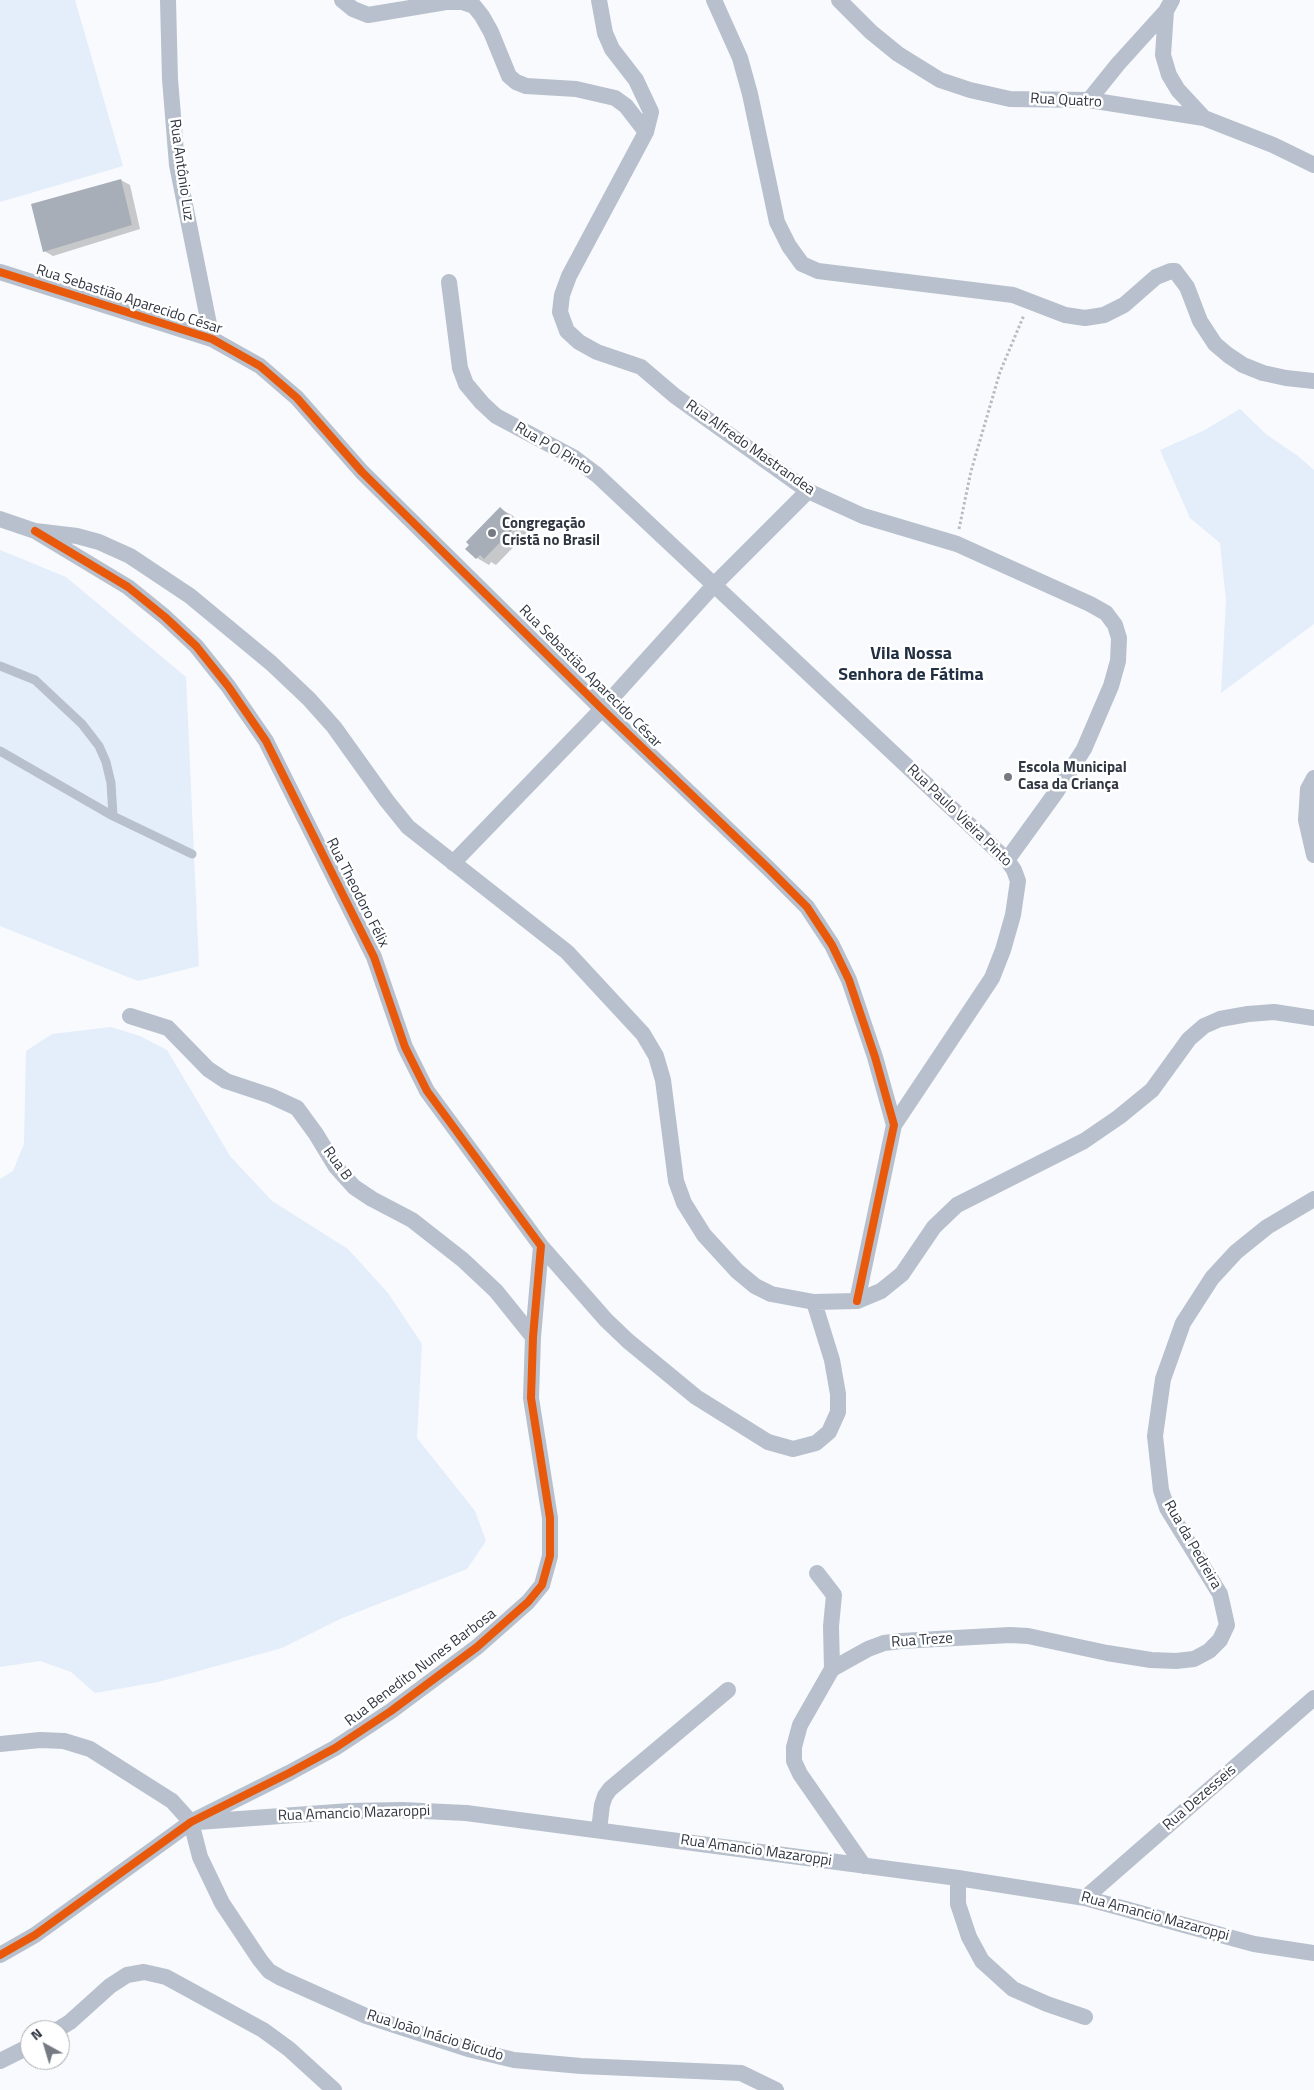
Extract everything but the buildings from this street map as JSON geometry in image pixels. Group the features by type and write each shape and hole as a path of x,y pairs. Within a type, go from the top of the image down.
{"street":[{"name":"Rua Antônio Luz","path":"168,0 170,79 177,165 212,339"},
{"path":"342,0 353,9 368,15 446,2 462,2 474,6 491,32 509,76 516,82 526,86 576,89 615,98 626,106 646,132"},
{"name":"Rua Alfredo Mastrandea","path":"599,0 604,34 612,49 636,80 651,112 646,132 569,276 562,296 560,312 567,331 579,342 596,352 641,367 675,396 808,491 863,516 957,544 1090,604 1106,614 1115,625 1120,649 1111,686 1084,749 1007,860"},
{"path":"714,0 740,58 750,94 777,222 789,246 802,264 818,271 1013,295 1065,316 1085,318 1104,315 1124,305 1156,277 1171,271 1175,272 1187,287 1200,321 1214,344 1228,355 1242,365 1263,373 1314,381"},
{"name":"Rua Quatro","path":"839,0 871,32 898,54 940,80 970,90 1010,99 1089,100 1204,118 1273,145 1314,165"},
{"path":"1089,100 1169,6"},
{"path":"1169,6 1163,55 1169,75 1178,90 1204,118"},
{"name":"Rua Sebastião Aparecido César","path":"0,272 212,339 260,366 298,398 362,472 602,709 807,907 832,945 849,980 875,1057 894,1125 857,1301"},
{"name":"Rua P O Pinto","path":"448,282 460,368 466,384 473,394 496,416 573,457 597,475 715,584"},
{"path":"453,863 602,709 715,584 808,491"},
{"path":"0,519 35,531 77,536 99,542 130,556 190,596 271,663 309,699 334,727 408,827 543,931 567,952 643,1034 656,1056 663,1080 676,1181 684,1203 704,1235 737,1271 755,1286 771,1294 814,1302 857,1301 889,1286 902,1274 934,1227 957,1205 1084,1141 1120,1117 1152,1090 1189,1039 1204,1026 1220,1019 1274,1012 1314,1018"},
{"name":"Rua Theodoro Félix","path":"35,531 128,587 165,616 196,646 228,686 266,741 374,957 406,1047 426,1091 541,1246 606,1320 688,1391 768,1442 792,1449 816,1444 829,1432 838,1412 838,1394 832,1360 814,1302"},
{"name":"Rua Paulo Vieira Pinto","path":"715,584 1007,860 1014,870 1018,881 1017,894 1003,950 992,978 894,1125"},
{"path":"1314,778 1308,789 1306,820 1314,855"},
{"name":"Rua B","path":"130,1016 168,1028 208,1069 226,1081 271,1096 297,1108 316,1134 336,1167 354,1187 372,1199 412,1220 463,1260 496,1291 533,1337"},
{"name":"Rua da Pedreira","path":"1226,1625 1220,1594 1167,1508 1161,1490 1155,1436 1163,1379 1183,1323 1212,1278 1236,1252 1267,1226 1314,1199"},
{"path":"533,1337 541,1246"},
{"name":"Rua Benedito Nunes Barbosa","path":"0,1955 35,1935 191,1822 327,1752 391,1711 477,1647 528,1602 542,1585 550,1556 550,1518 531,1398 533,1337"},
{"path":"817,1573 834,1595 831,1626 832,1669 800,1725 794,1747 794,1761 800,1774 864,1866"},
{"name":"Rua Treze","path":"832,1669 868,1649 884,1643 1010,1635 1028,1636 1151,1660 1176,1661 1194,1659 1209,1651 1220,1640 1226,1625"},
{"path":"599,1830 604,1796 610,1789 728,1690"},
{"name":"Rua Dezesseis","path":"1086,1898 1314,1698"},
{"path":"0,1744 40,1740 64,1741 90,1749 172,1801 191,1822"},
{"name":"Rua Amancio Mazaroppi","path":"191,1822 350,1811 402,1810 466,1813 958,1878 1086,1898 1254,1944 1314,1953"},
{"name":"Rua João Inácio Bicudo","path":"191,1822 200,1857 222,1903 260,1960 269,1971 281,1978 366,2016 468,2049 514,2060 582,2066 741,2073 776,2090"},
{"path":"958,1878 958,1904 969,1937 982,1961 1013,1989 1047,2004 1085,2017"},
{"path":"70,2022 110,1986 127,1975 144,1972 166,1977 262,2030 288,2049 334,2090"},
{"path":"0,2060 20,2051"}],"lane":[{"path":"0,666 35,680 82,724 99,746 106,762 111,783 113,816"},
{"path":"0,751 113,816 192,854"}],"path":[{"path":"957,544 971,471 1000,372 1030,301"}],"shaded area":[{"path":"0,0 75,0 123,166 0,202"},
{"path":"1240,409 1267,435 1298,456 1314,470 1314,624 1221,693 1226,601 1220,543 1190,518 1160,450 1203,431"},
{"path":"0,550 66,577 186,677 199,966 138,981 0,926"},
{"path":"111,1027 140,1036 167,1050 230,1156 272,1201 348,1249 388,1293 422,1344 417,1438 475,1511 486,1541 467,1569 340,1619 282,1648 158,1682 95,1693 71,1672 40,1661 0,1667 0,1179 13,1171 24,1144 26,1051 52,1034"}],"cycle path":[{"path":"0,272 212,339 260,366 297,398 362,472 602,709 807,907 832,945 849,980 875,1057 894,1125 857,1301"},
{"path":"0,1955 35,1935 191,1822 335,1748 391,1711 477,1647 528,1602 542,1585 550,1556 550,1518 531,1398 533,1337 541,1246 427,1091 405,1047 374,957 266,741 228,686 196,646 165,617 128,587 35,531"}],"place":[{"name":"Congregação Cristã no Brasil","path":"492,533"},
{"name":"Escola Municipal Casa da Criança","path":"1008,777"}],"district":[{"name":"Vila Nossa Senhora de Fátima","path":"911,665"}]}
